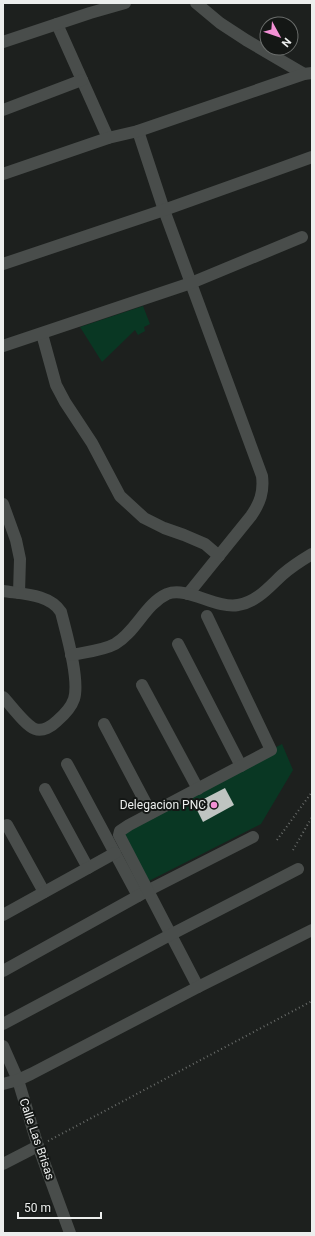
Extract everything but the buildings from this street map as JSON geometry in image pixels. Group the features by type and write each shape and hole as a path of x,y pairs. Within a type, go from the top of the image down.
{"street":[{"path":"3,42 57,24 88,8 125,3"},
{"path":"194,4 246,40 308,73"},
{"path":"57,24 108,138"},
{"path":"3,174 108,138 138,131 308,73"},
{"path":"3,110 82,80"},
{"path":"138,131 164,210 262,476 263,485 262,496 258,504 188,594"},
{"path":"3,264 164,210 312,157"},
{"path":"3,346 191,283 302,237"},
{"path":"42,334 56,385 65,402 92,443 120,496 144,518 164,528 205,544 219,556"},
{"path":"3,504 16,540 20,559 19,593"},
{"path":"71,654 108,648 128,633 161,598 169,593 188,594 208,601 228,605 238,605 251,601 265,591 283,574 312,554"},
{"path":"3,591 45,599 58,607 61,612 71,654 75,681 74,696 70,707 54,724 40,730 34,729 3,697"},
{"path":"143,894 119,835 120,831 151,813 271,750 207,616"},
{"path":"178,644 241,766"},
{"path":"142,686 198,789"},
{"path":"104,724 151,813"},
{"path":"67,764 115,853 170,935 198,987"},
{"path":"44,789 88,868"},
{"path":"7,825 44,892"},
{"path":"3,971 143,894 253,837"},
{"path":"3,915 115,853"},
{"path":"3,1024 298,869"},
{"path":"3,1084 18,1080 312,930"},
{"name":"Calle Las Brisas","path":"3,1046 18,1080 38,1146 70,1233"},
{"path":"3,1164 38,1146"}],"path":[{"path":"277,840 312,792"},
{"path":"293,850 312,817"},
{"path":"38,1146 312,1001"}],"green space":[{"path":"143,306 150,324 144,327 145,331 138,335 135,330 102,362 80,327"},
{"path":"282,744 293,770 261,824 143,884 120,831 131,823"}],"place":[{"name":"Delegacion PNC","path":"214,805"}]}
